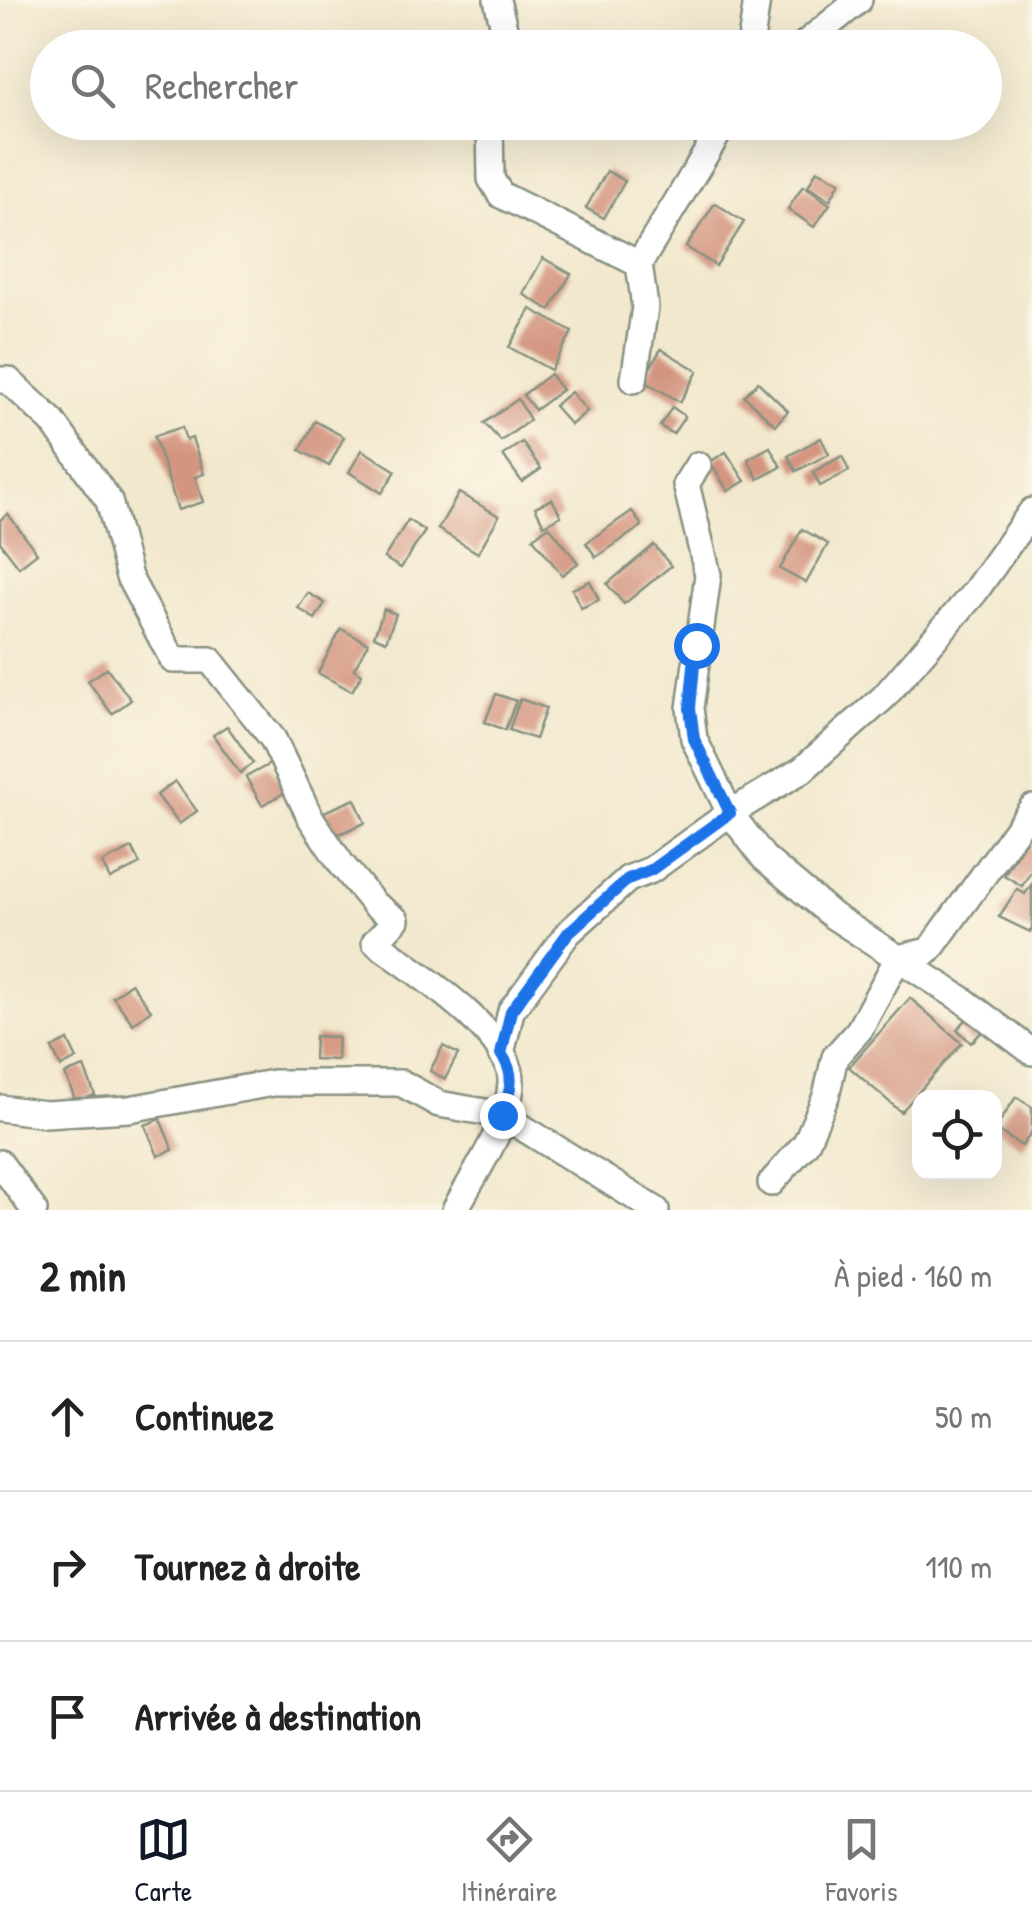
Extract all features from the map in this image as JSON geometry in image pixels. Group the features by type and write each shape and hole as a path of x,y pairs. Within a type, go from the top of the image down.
{"street":[{"path":"496,0 505,30"},
{"path":"753,30 757,0"},
{"path":"822,30 859,0"},
{"path":"490,140 491,178 501,195 638,264"},
{"path":"634,380 644,306 638,264 714,140"},
{"path":"0,380 8,380 52,421 109,501 129,578 173,660 210,660 273,739 310,817 342,865 374,904 396,920 375,942 465,1010 501,1054 511,1080 502,1115 455,1210"},
{"path":"698,465 686,484 701,533 708,575 690,708 694,739 730,813 764,858 833,916 1032,1052"},
{"path":"501,1054 511,1011 568,933 628,879 651,870 730,813 802,770 884,696 974,593 1032,511"},
{"path":"771,1183 806,1143 826,1096 835,1057 858,1030 898,958 928,951 1032,808"},
{"path":"0,1108 62,1113 128,1109 273,1083 402,1083 440,1104 502,1115 656,1210"},
{"path":"0,1163 34,1210"}],"building":[{"path":"817,170 840,182 830,200 808,187"},
{"path":"607,171 625,181 604,218 586,208"},
{"path":"803,186 830,204 814,227 788,209"},
{"path":"715,203 744,222 716,266 686,247"},
{"path":"543,258 571,274 550,310 523,294"},
{"path":"531,309 572,332 551,370 509,347"},
{"path":"661,349 698,371 680,402 643,380"},
{"path":"550,374 562,390 535,410 523,395"},
{"path":"758,382 788,411 775,425 744,396"},
{"path":"571,392 587,411 571,425 554,406"},
{"path":"518,399 530,420 501,441 484,423"},
{"path":"672,407 685,416 673,434 660,426"},
{"path":"315,421 344,437 329,466 300,450"},
{"path":"182,427 186,440 192,438 204,474 195,477 203,502 178,510 154,436"},
{"path":"821,438 829,454 796,471 788,456"},
{"path":"522,442 541,469 522,482 503,455"},
{"path":"770,447 781,467 758,479 748,459"},
{"path":"362,450 396,471 382,493 349,472"},
{"path":"726,452 745,481 728,491 710,462"},
{"path":"842,456 849,471 820,486 813,472"},
{"path":"459,493 499,516 478,553 438,529"},
{"path":"552,499 561,516 544,525 535,507"},
{"path":"632,511 642,526 596,557 586,543"},
{"path":"8,514 37,553 19,567 0,542 0,520"},
{"path":"408,520 425,531 401,568 384,558"},
{"path":"549,526 578,563 562,575 533,538"},
{"path":"802,529 828,544 806,583 780,569"},
{"path":"654,545 671,566 624,604 607,584"},
{"path":"590,581 599,600 581,608 572,589"},
{"path":"308,593 325,603 315,619 298,608"},
{"path":"384,609 396,614 386,641 374,636"},
{"path":"341,629 368,643 354,669 362,674 352,691 318,673"},
{"path":"107,668 131,700 112,714 88,681"},
{"path":"496,694 516,701 505,730 485,722"},
{"path":"520,699 546,708 535,739 509,730"},
{"path":"227,726 253,763 240,773 213,735"},
{"path":"270,764 286,792 262,805 246,777"},
{"path":"175,781 197,811 179,824 157,795"},
{"path":"355,799 365,823 334,836 324,812"},
{"path":"1032,830 1032,870 1022,886 1004,875"},
{"path":"132,848 140,864 110,879 102,863"},
{"path":"1032,884 1030,932 999,917 1017,889 1025,894"},
{"path":"131,983 151,1010 133,1024 113,997"},
{"path":"910,998 962,1043 920,1090 912,1090 912,1100 901,1112 849,1067"},
{"path":"970,1016 984,1030 971,1043 957,1029"},
{"path":"315,1036 338,1037 337,1060 314,1059"},
{"path":"68,1040 77,1059 61,1067 52,1048"},
{"path":"443,1046 458,1054 445,1079 430,1071"},
{"path":"84,1067 95,1095 76,1102 65,1074"},
{"path":"1016,1097 1032,1107 1032,1131 1022,1146 1002,1133 1002,1118"},
{"path":"160,1119 173,1150 158,1156 145,1125"}],"route":[{"path":"502,1115 511,1086 511,1070 501,1054 511,1011 535,976 568,933 628,879 651,870 690,845 730,813 694,739 690,708 696,645"}]}
